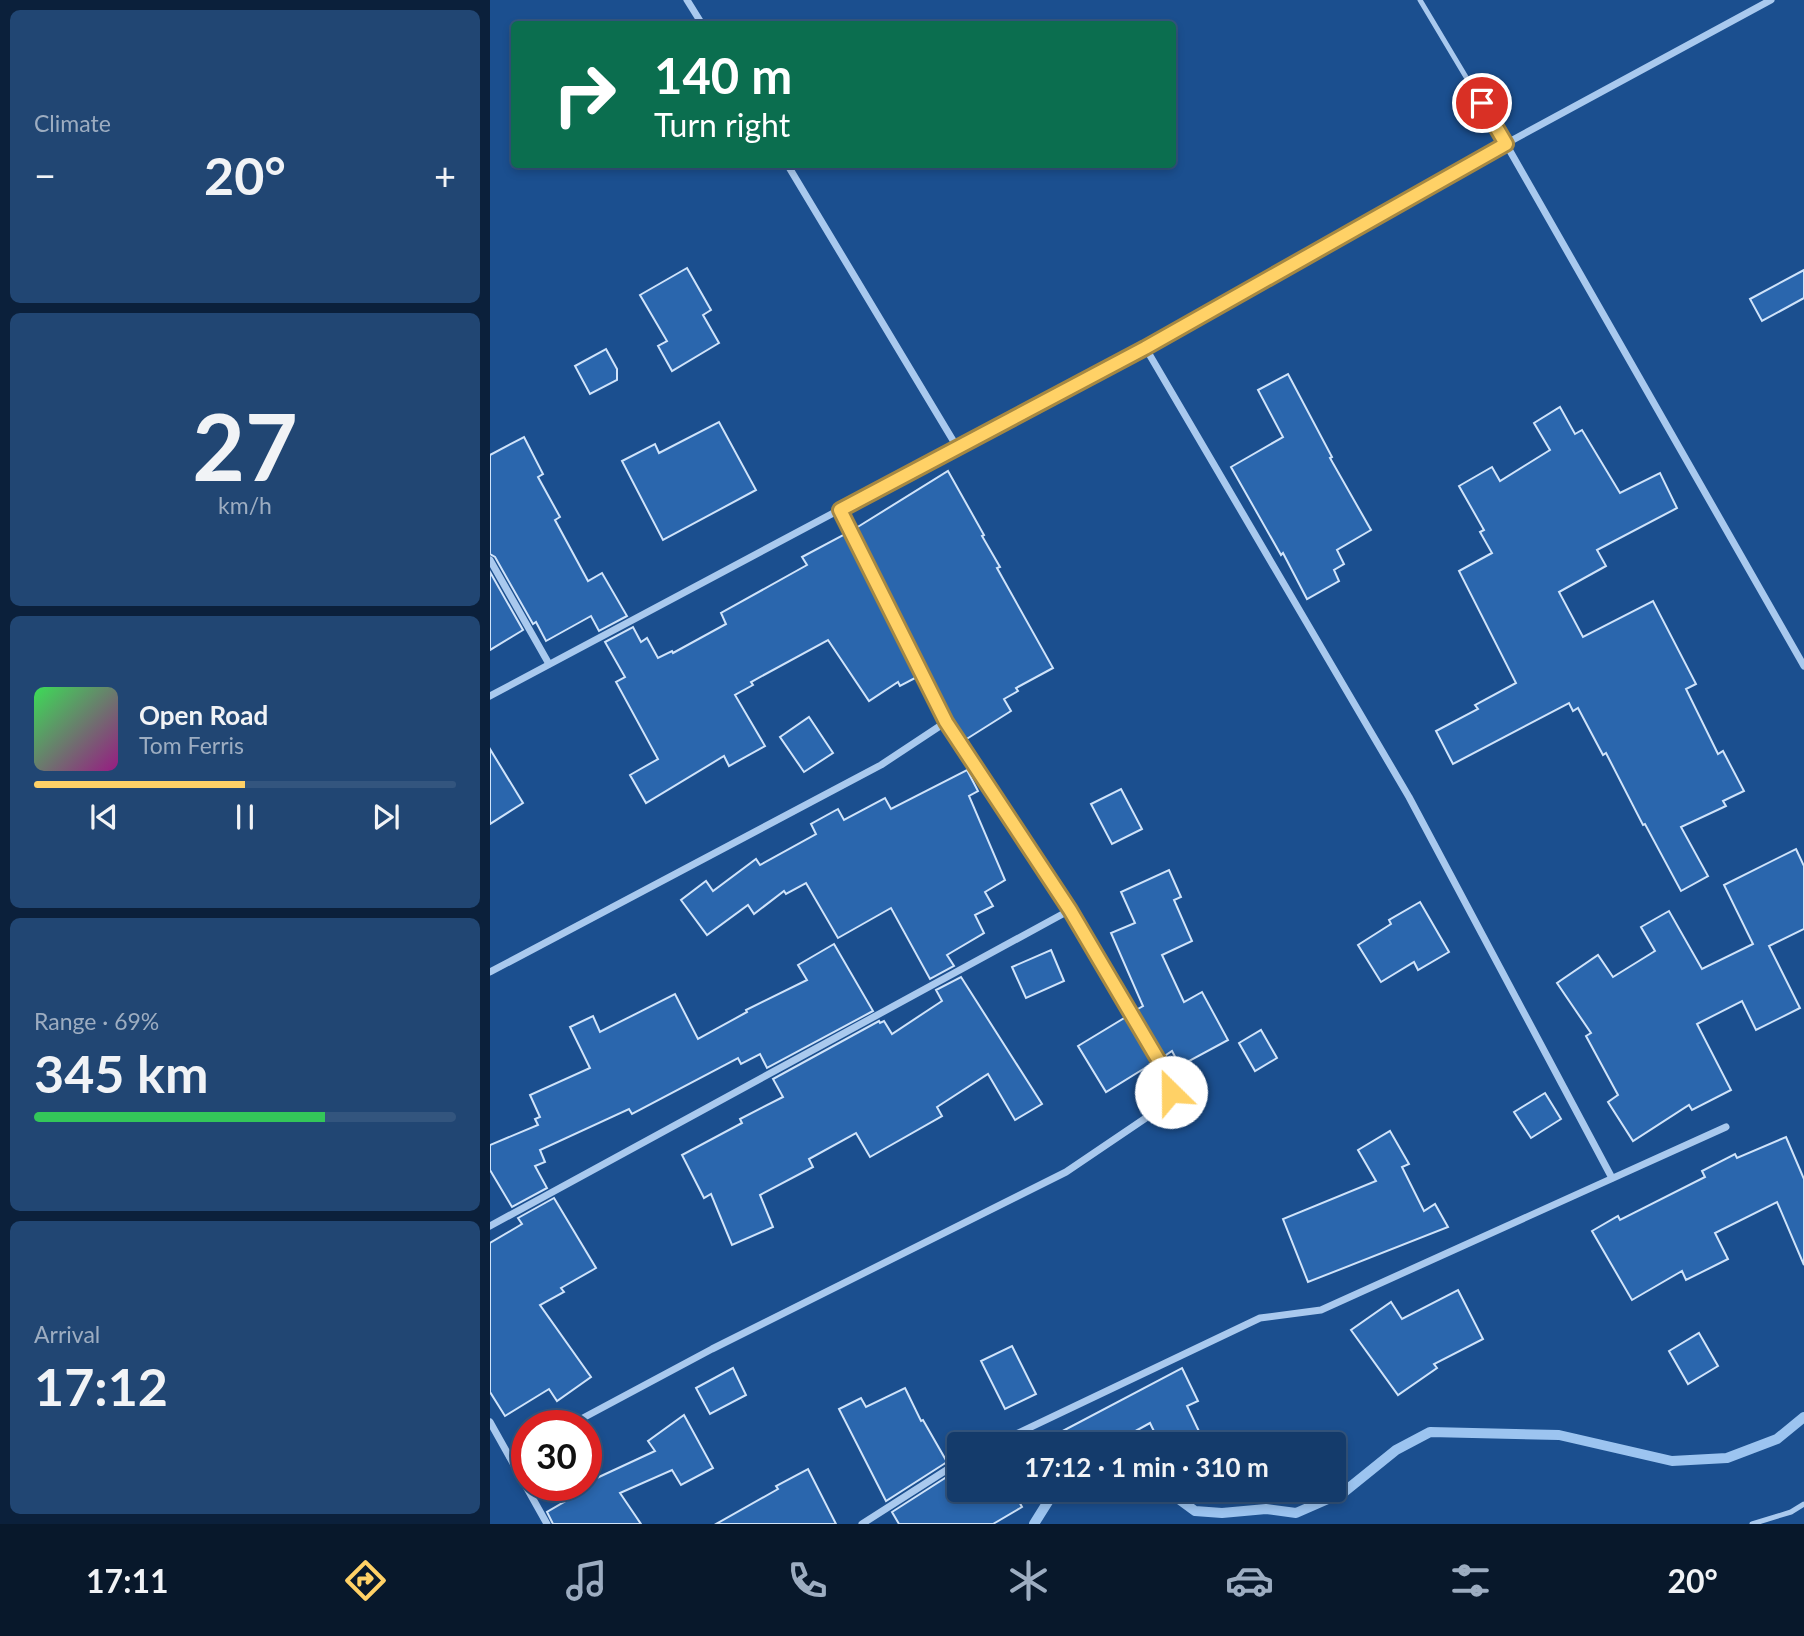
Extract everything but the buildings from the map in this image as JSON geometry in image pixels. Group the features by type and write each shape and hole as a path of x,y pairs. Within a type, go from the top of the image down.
{"street":[{"path":"687,0 700,21"},
{"path":"490,696 1145,348 1506,144 1771,0"},
{"path":"1506,144 1804,666"},
{"path":"789,168 957,447"},
{"path":"1145,348 1409,797 1612,1178"},
{"path":"598,1410 712,1349 1066,1172 1166,1105 1171,1092 1169,1078 1070,910 946,722 840,510"},
{"path":"490,560 549,664"},
{"path":"490,972 881,765 946,722"},
{"path":"490,1226 1070,910"},
{"path":"1020,1432 1260,1318 1321,1310 1726,1126"},
{"path":"490,1422 547,1524"},
{"path":"862,1524 947,1470"}],"lane":[{"path":"1420,0 1506,144"},
{"path":"1752,1524 1791,1512 1804,1504"}],"waterway":[{"path":"1346,1490 1396,1450 1430,1432 1559,1435 1672,1461 1727,1458 1777,1439 1804,1417"},
{"path":"1034,1524 1048,1502"},
{"path":"1183,1502 1195,1511 1222,1513 1266,1509 1296,1513 1321,1502"}],"route":[{"path":"1171,1092 1169,1078 1070,910 946,722 840,510 1145,348 1506,144 1482,103"}]}
